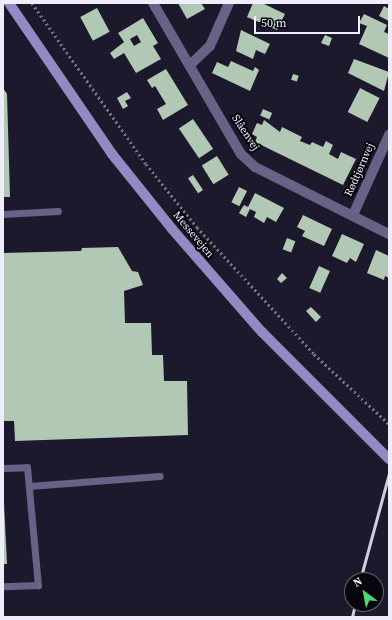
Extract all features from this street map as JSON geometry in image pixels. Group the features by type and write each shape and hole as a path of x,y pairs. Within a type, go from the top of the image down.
{"main road":[{"name":"Messevejen","path":"9,3 112,154 172,229 262,332 367,438 389,458"}],"street":[{"name":"Slåenvej","path":"153,3 241,154 255,167 389,234"},
{"path":"190,65 210,46 229,3"},
{"name":"Rødtjørnvej","path":"353,215 389,135"}],"lane":[{"path":"3,214 58,212"},
{"path":"3,468 27,468 38,585 3,586"},
{"path":"29,486 160,476"}],"path":[{"path":"32,3 146,164 197,227 314,354 389,424"}],"building":[{"path":"178,3 201,3 205,9 187,19"},
{"path":"253,3 262,3 285,14 277,30 247,17"},
{"path":"384,6 389,9 389,21 379,16"},
{"path":"97,8 110,32 93,41 80,17"},
{"path":"364,14 387,25 384,32 389,34 389,58 359,44 367,26 359,23"},
{"path":"143,18 158,43 153,46 161,59 136,73 124,53 114,59 110,53 124,42 118,33","holes":["137,35 141,42 134,46 130,39"]},
{"path":"241,30 270,44 265,54 256,50 253,59 236,51"},
{"path":"325,35 332,38 329,46 321,43"},
{"path":"354,59 389,72 384,91 348,73"},
{"path":"231,61 253,71 255,67 259,70 250,91 212,73 217,62 228,67"},
{"path":"166,69 188,105 163,120 157,109 166,104 155,86 152,88 147,80"},
{"path":"293,74 299,76 297,82 291,80"},
{"path":"3,88 7,94 10,197 3,197"},
{"path":"360,88 380,98 367,122 348,112"},
{"path":"127,92 131,98 125,101 128,106 123,109 117,98"},
{"path":"263,109 272,113 269,119 260,115"},
{"path":"193,119 213,149 199,158 179,129"},
{"path":"264,120 280,132 282,127 302,137 300,141 310,145 312,142 323,147 326,141 333,145 329,154 338,159 341,152 356,159 343,185 255,142 257,137 252,134 257,123 262,125"},
{"path":"217,156 229,175 213,184 202,166"},
{"path":"193,175 203,190 198,193 188,178"},
{"path":"239,187 247,191 239,206 231,202"},
{"path":"255,193 284,208 276,222 267,217 264,223 254,217 256,212 250,209 246,217 239,213 244,205 248,207"},
{"path":"303,215 332,229 324,246 302,236 305,231 297,227"},
{"path":"342,234 364,244 356,262 350,258 347,263 332,256"},
{"path":"287,238 295,241 291,252 283,249"},
{"path":"118,247 132,271 138,272 143,285 124,291 125,323 151,323 152,355 163,355 164,381 187,381 188,435 15,441 14,421 3,421 3,253 81,251 82,248"},
{"path":"376,250 389,256 389,278 385,276 384,280 367,273"},
{"path":"319,266 330,271 320,293 309,288"},
{"path":"282,273 287,278 281,283 277,279"},
{"path":"311,307 321,317 316,322 306,311"},
{"path":"3,483 7,564 3,564"}],"railway":[{"path":"362,572 389,473"},
{"path":"352,617 353,612"}]}
